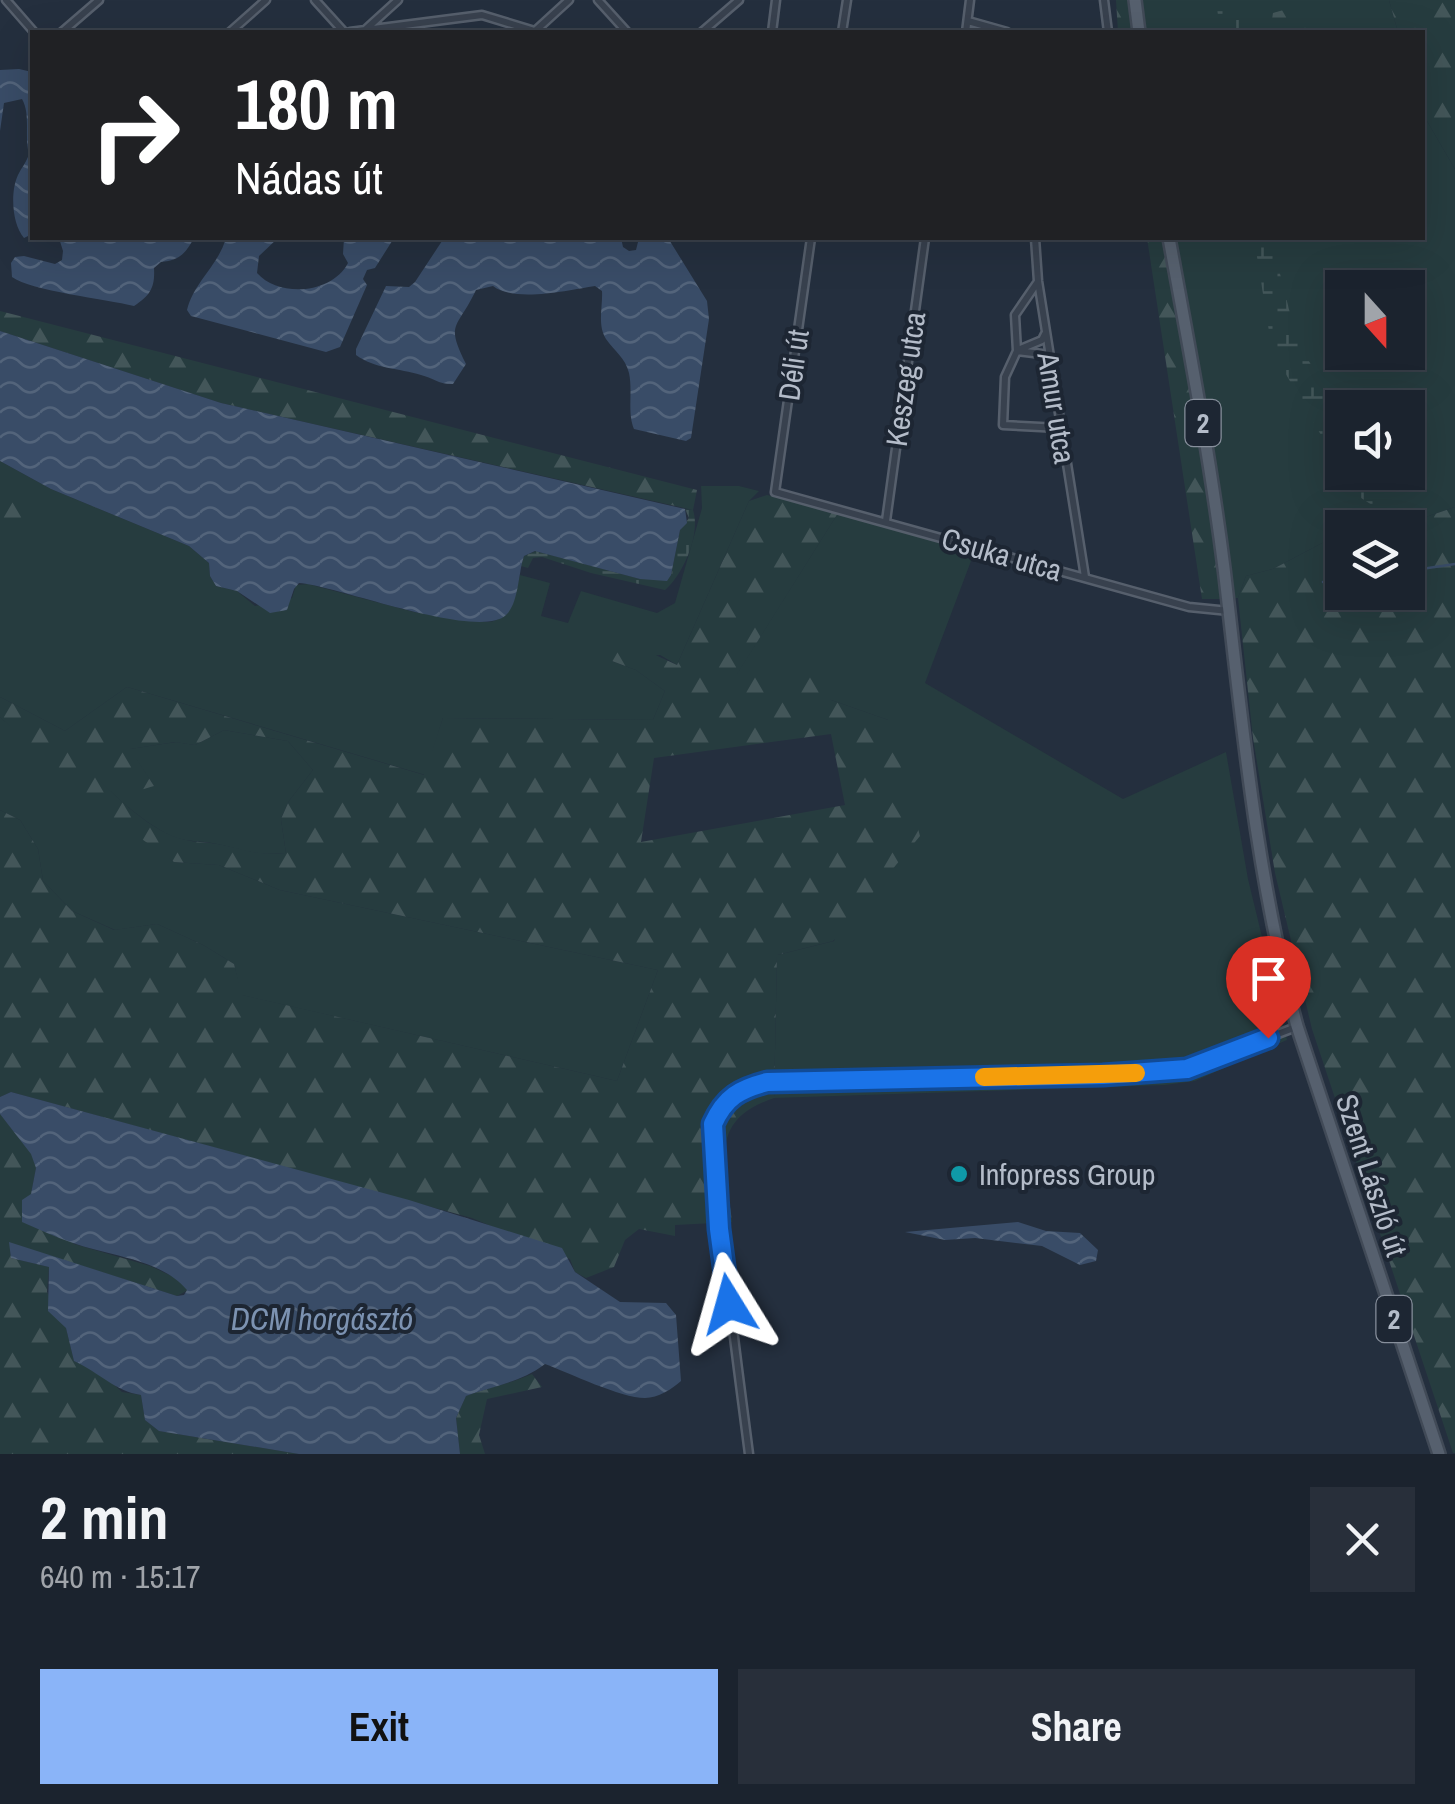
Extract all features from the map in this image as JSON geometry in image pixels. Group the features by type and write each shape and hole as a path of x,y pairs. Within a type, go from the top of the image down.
{"main road":[{"path":"1136,0 1139,30"},
{"name":"2","path":"1169,240 1200,402 1254,811 1278,949 1297,1026"},
{"name":"Szent László út","path":"1297,1026 1439,1454"}],"street":[{"path":"6,0 32,30"},
{"path":"64,30 99,0"},
{"path":"232,30 266,0"},
{"path":"315,0 345,30"},
{"path":"364,30 398,0"},
{"path":"538,30 569,0"},
{"path":"598,0 625,30"},
{"path":"704,30 739,0"},
{"path":"772,30 776,0"},
{"path":"842,30 848,0"},
{"path":"966,30 970,0"},
{"path":"1104,0 1108,30"},
{"path":"364,30 482,15 530,30"},
{"path":"968,21 1000,30"},
{"name":"Déli út","path":"775,492 811,240"},
{"name":"Keszeg utca","path":"886,521 925,240"},
{"name":"Amur utca","path":"1035,240 1038,282 1085,577"},
{"path":"1038,282 1015,314 1017,351 1004,376 1003,425 1060,428"},
{"path":"1017,351 1042,340 1046,333"},
{"path":"1017,351 1042,354 1050,360"},
{"name":"Csuka utca","path":"775,492 1189,607 1228,611"},
{"path":"749,1454 719,1229 714,1149 713,1124 731,1095 767,1082 1103,1075 1187,1069 1297,1026"}],"green space":[{"path":"1116,0 1129,0 1132,30 1118,30"},
{"path":"1129,0 1389,0 1397,30 1132,30"},
{"path":"1216,0 1239,0 1241,30 1225,30 1219,23"},
{"path":"1389,0 1455,0 1455,169 1425,117 1425,30 1397,30"},
{"path":"1308,3 1327,30 1270,30 1273,13"},
{"path":"1425,117 1455,169 1455,507 1425,517 1425,510 1325,510 1325,542 1273,569 1246,576 1238,598 1221,599 1194,401 1164,240 1425,240"},
{"path":"1147,240 1164,240 1194,401 1221,599 1202,599"},
{"path":"1254,240 1272,240 1297,341 1326,390 1325,442 1272,350"},
{"path":"0,311 697,490 693,510 221,403 0,331"},
{"path":"0,461 51,489 189,546 209,563 216,586 237,591 255,606 292,598 296,585 308,584 414,612 488,622 508,611 520,575 550,583 541,616 568,623 581,591 657,613 675,603 702,508 701,486 739,486 759,491 749,501 677,665 660,655 612,661 636,670 665,691 653,720 443,718 425,775 127,687 65,731 0,697"},
{"path":"0,478 7,478 60,513 28,523 14,546 0,556"},
{"path":"1353,490 1386,490 1390,497 1387,510 1380,510"},
{"path":"767,495 838,513 737,674 816,677 831,700 888,720 920,836 833,941 777,955 774,1098 752,1108 729,1132 725,1163 732,1222 675,1225 675,1236 639,1229 625,1240 614,1267 586,1278 575,1272 570,1259 472,1218 11,1092 0,1097 0,810 20,820 38,849 43,881 72,911 114,930 157,924 203,945 234,964 242,995 617,1081 658,970 280,890 219,865 174,862 104,812 0,717 0,697 65,731 127,687 424,775 443,718 653,720 665,691 636,670 599,652 611,642 634,645 677,665 749,501","holes":["224,730 288,741 313,770 289,801 281,819 286,853 259,853 166,833 129,808 87,766 137,791 154,786 130,749 175,742 195,745","831,734 845,805 641,842 654,758"]},
{"path":"1455,507 1455,1453 1312,1029 1275,873 1253,738 1238,598 1246,576 1273,569 1325,542 1325,610 1425,610 1425,517"},
{"path":"685,509 693,510 695,531 684,564 665,590 542,557 533,558 528,568 521,566 524,556 536,551 640,579 671,575 680,530 689,518"},
{"path":"838,513 974,553 925,683 1123,799 1226,752 1248,879 1287,1040 1195,1081 1165,1085 774,1098 777,955 834,941 888,720 736,675"},
{"path":"0,717 174,862 219,865 280,890 658,970 617,1081 241,995 234,964 203,945 157,924 115,930 72,911 43,881 38,849 20,820 0,810"},
{"path":"224,730 288,741 313,770 289,801 281,819 286,853 258,853 165,833 115,796 84,764 154,786 129,749 176,742 195,745"},
{"path":"0,1114 32,1154 36,1168 31,1194 74,1244 150,1266 178,1279 188,1290 177,1296 10,1243 11,1258 49,1267 47,1292 66,1328 74,1361 101,1373 122,1392 141,1395 145,1420 159,1431 299,1454 0,1454"},
{"path":"532,1374 542,1387 487,1399 479,1435 485,1454 460,1454 456,1418 466,1396"}],"water":[{"path":"0,70 30,72 30,235 24,238 17,225 13,199 15,182 29,154 26,112 22,99 4,103 0,131"},
{"path":"60,240 193,240 181,255 154,268 151,290 134,306 52,290 12,277 11,263 15,257 55,264 62,260"},
{"path":"225,240 276,240 259,256 257,273 278,286 305,289 330,281 348,263 343,254 344,240 393,240 375,268 367,270 363,279 367,285 340,347 326,352 191,316 187,310 190,300"},
{"path":"443,240 621,240 629,251 636,250 638,240 669,240 707,301 709,319 691,438 686,441 634,429 629,373 603,334 602,291 595,286 528,295 493,286 476,290 456,326 456,340 466,364 453,384 379,366 356,355 386,286 409,287"},
{"path":"0,331 221,403 685,509 687,523 680,530 671,575 667,581 640,579 535,551 524,556 510,610 491,621 439,617 299,583 287,610 270,613 237,591 216,586 209,563 189,546 51,489 0,461"},
{"name":"DCM horgásztó","path":"11,1092 409,1200 562,1248 575,1272 620,1302 666,1303 676,1315 681,1381 655,1396 635,1397 545,1364 516,1380 466,1396 456,1418 460,1454 299,1454 159,1431 145,1420 141,1395 115,1386 74,1361 66,1328 48,1311 49,1267 11,1258 9,1242 177,1296 187,1290 149,1265 73,1243 22,1222 22,1200 31,1194 36,1168 31,1154 0,1114 0,1097"},
{"path":"1018,1222 1046,1231 1080,1233 1098,1250 1096,1261 1080,1265 1042,1246 975,1238 945,1240 905,1232"}],"waterway":[{"path":"1425,568 1455,564"}],"slow traffic":[{"path":"984,1077 1136,1073"}],"place":[{"name":"Infopress Group","path":"959,1174"}],"route":[{"path":"729,1304 719,1229 713,1124 731,1095 747,1087 767,1082 1103,1075 1187,1069 1268,1038"}]}
